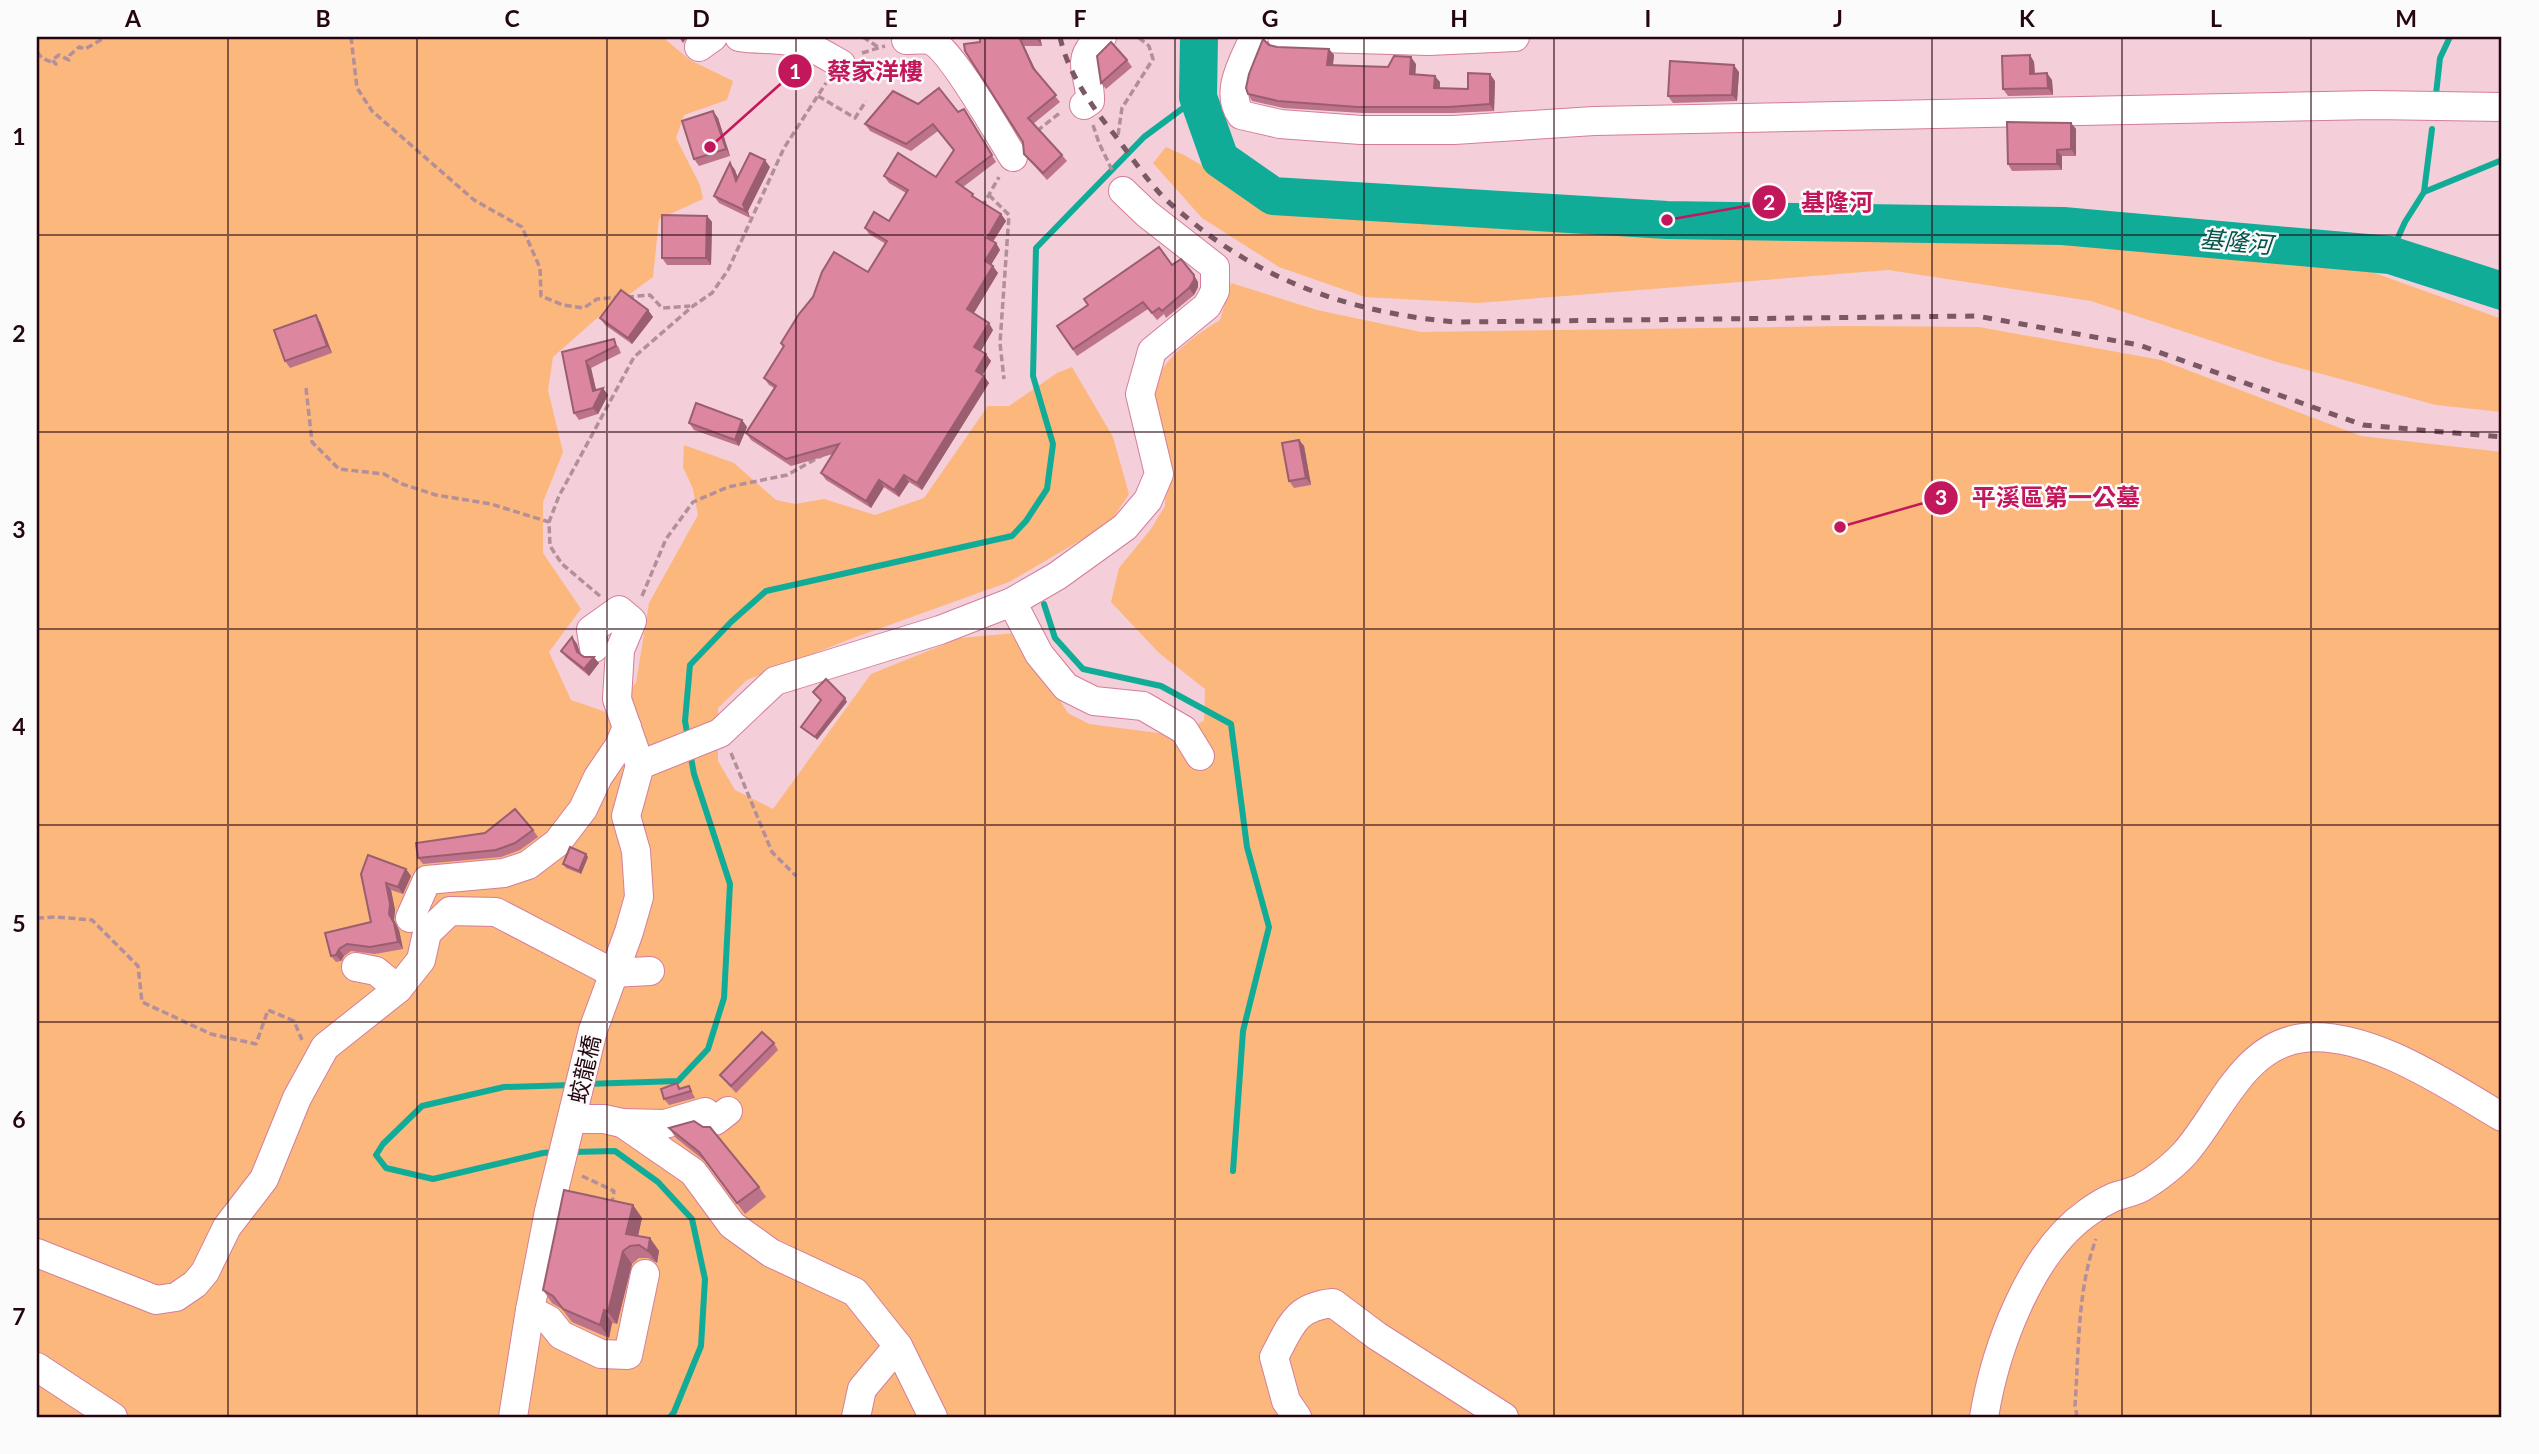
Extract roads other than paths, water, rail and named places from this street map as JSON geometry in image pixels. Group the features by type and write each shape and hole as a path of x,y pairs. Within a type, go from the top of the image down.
{"street":[{"path":"739,37 790,41 841,64"},
{"path":"1084,105 1090,101 1090,92 1084,60 1095,42 1102,37"},
{"path":"1254,37 1235,84 1233,104 1241,115 1280,124 1360,130 1454,130 1594,121 2372,105 2502,107"},
{"path":"1282,37 1429,41 1515,37"},
{"path":"906,40 930,40 941,49 979,102 1013,157"},
{"path":"594,648 591,630 625,616 617,699 640,765 720,733 775,681 940,630 1012,602 1058,576 1125,527 1149,500 1159,474 1140,394 1152,351 1207,306 1214,291 1215,267 1147,214 1123,191"},
{"path":"1012,602 1039,654 1066,687 1094,701 1143,706 1184,730 1200,756"},
{"path":"410,918 428,880 504,873 528,865 557,843 583,809 598,778 620,746 627,727"},
{"name":"蛟龍橋","path":"513,1417 530,1310 593,1030 639,897 636,851 626,816 640,765"},
{"path":"457,911 458,877"},
{"path":"37,1253 156,1300 176,1297 195,1284 205,1272 227,1227 264,1180 298,1098 325,1047 398,989 421,960 427,933 450,911 496,912 613,973 650,971"},
{"path":"356,967 376,971 398,989"},
{"path":"1984,1417 1997,1357 2015,1309 2055,1242 2085,1214 2111,1198 2143,1187 2185,1153 2233,1083 2275,1044 2305,1037 2347,1041 2413,1064 2502,1118"},
{"path":"573,1119 665,1124 705,1112 715,1121 728,1111"},
{"path":"622,1123 693,1172 732,1225 771,1252 855,1292 898,1346 933,1417"},
{"path":"530,1310 550,1320 561,1335 601,1354 628,1355 645,1274"},
{"path":"1297,1417 1286,1401 1274,1357 1294,1320 1312,1305 1333,1303 1377,1336 1504,1417"},
{"path":"856,1417 862,1390 898,1346"},
{"path":"37,1367 113,1417"}],"waterway":[{"name":"基隆河","path":"1199,37 1198,97 1220,159 1273,196 1667,220 2063,226 2390,255 2502,291"},
{"path":"2436,94 2440,58 2450,37"},
{"path":"688,738 685,721 690,665 731,622 766,591 1012,536 1026,521 1047,489 1053,444 1033,376 1036,248 1144,137 1198,97"},
{"path":"2390,255 2405,222 2424,192 2432,129"},
{"path":"2424,192 2502,160"},
{"path":"1044,604 1055,638 1083,669 1161,686 1231,724 1247,847 1269,927 1243,1031 1233,1171"},
{"path":"586,1084 678,1081 708,1049 724,998 730,884 694,774 690,752"},
{"path":"555,1152 433,1179 386,1168 376,1155 383,1144 422,1106 504,1087 572,1085"},
{"path":"573,1152 615,1151 658,1182 692,1219 705,1279 701,1346 670,1417"}],"railway":[{"path":"1060,37 1075,77 1091,103 1168,202 1220,243 1251,262 1283,279 1350,303 1384,312 1456,322 1977,316 2139,345 2363,425 2502,437"}],"place":[{"name":"蔡家洋樓","path":"710,147"},
{"name":"基隆河","path":"1667,220"},
{"name":"平溪區第一公墓","path":"1840,527"}]}
